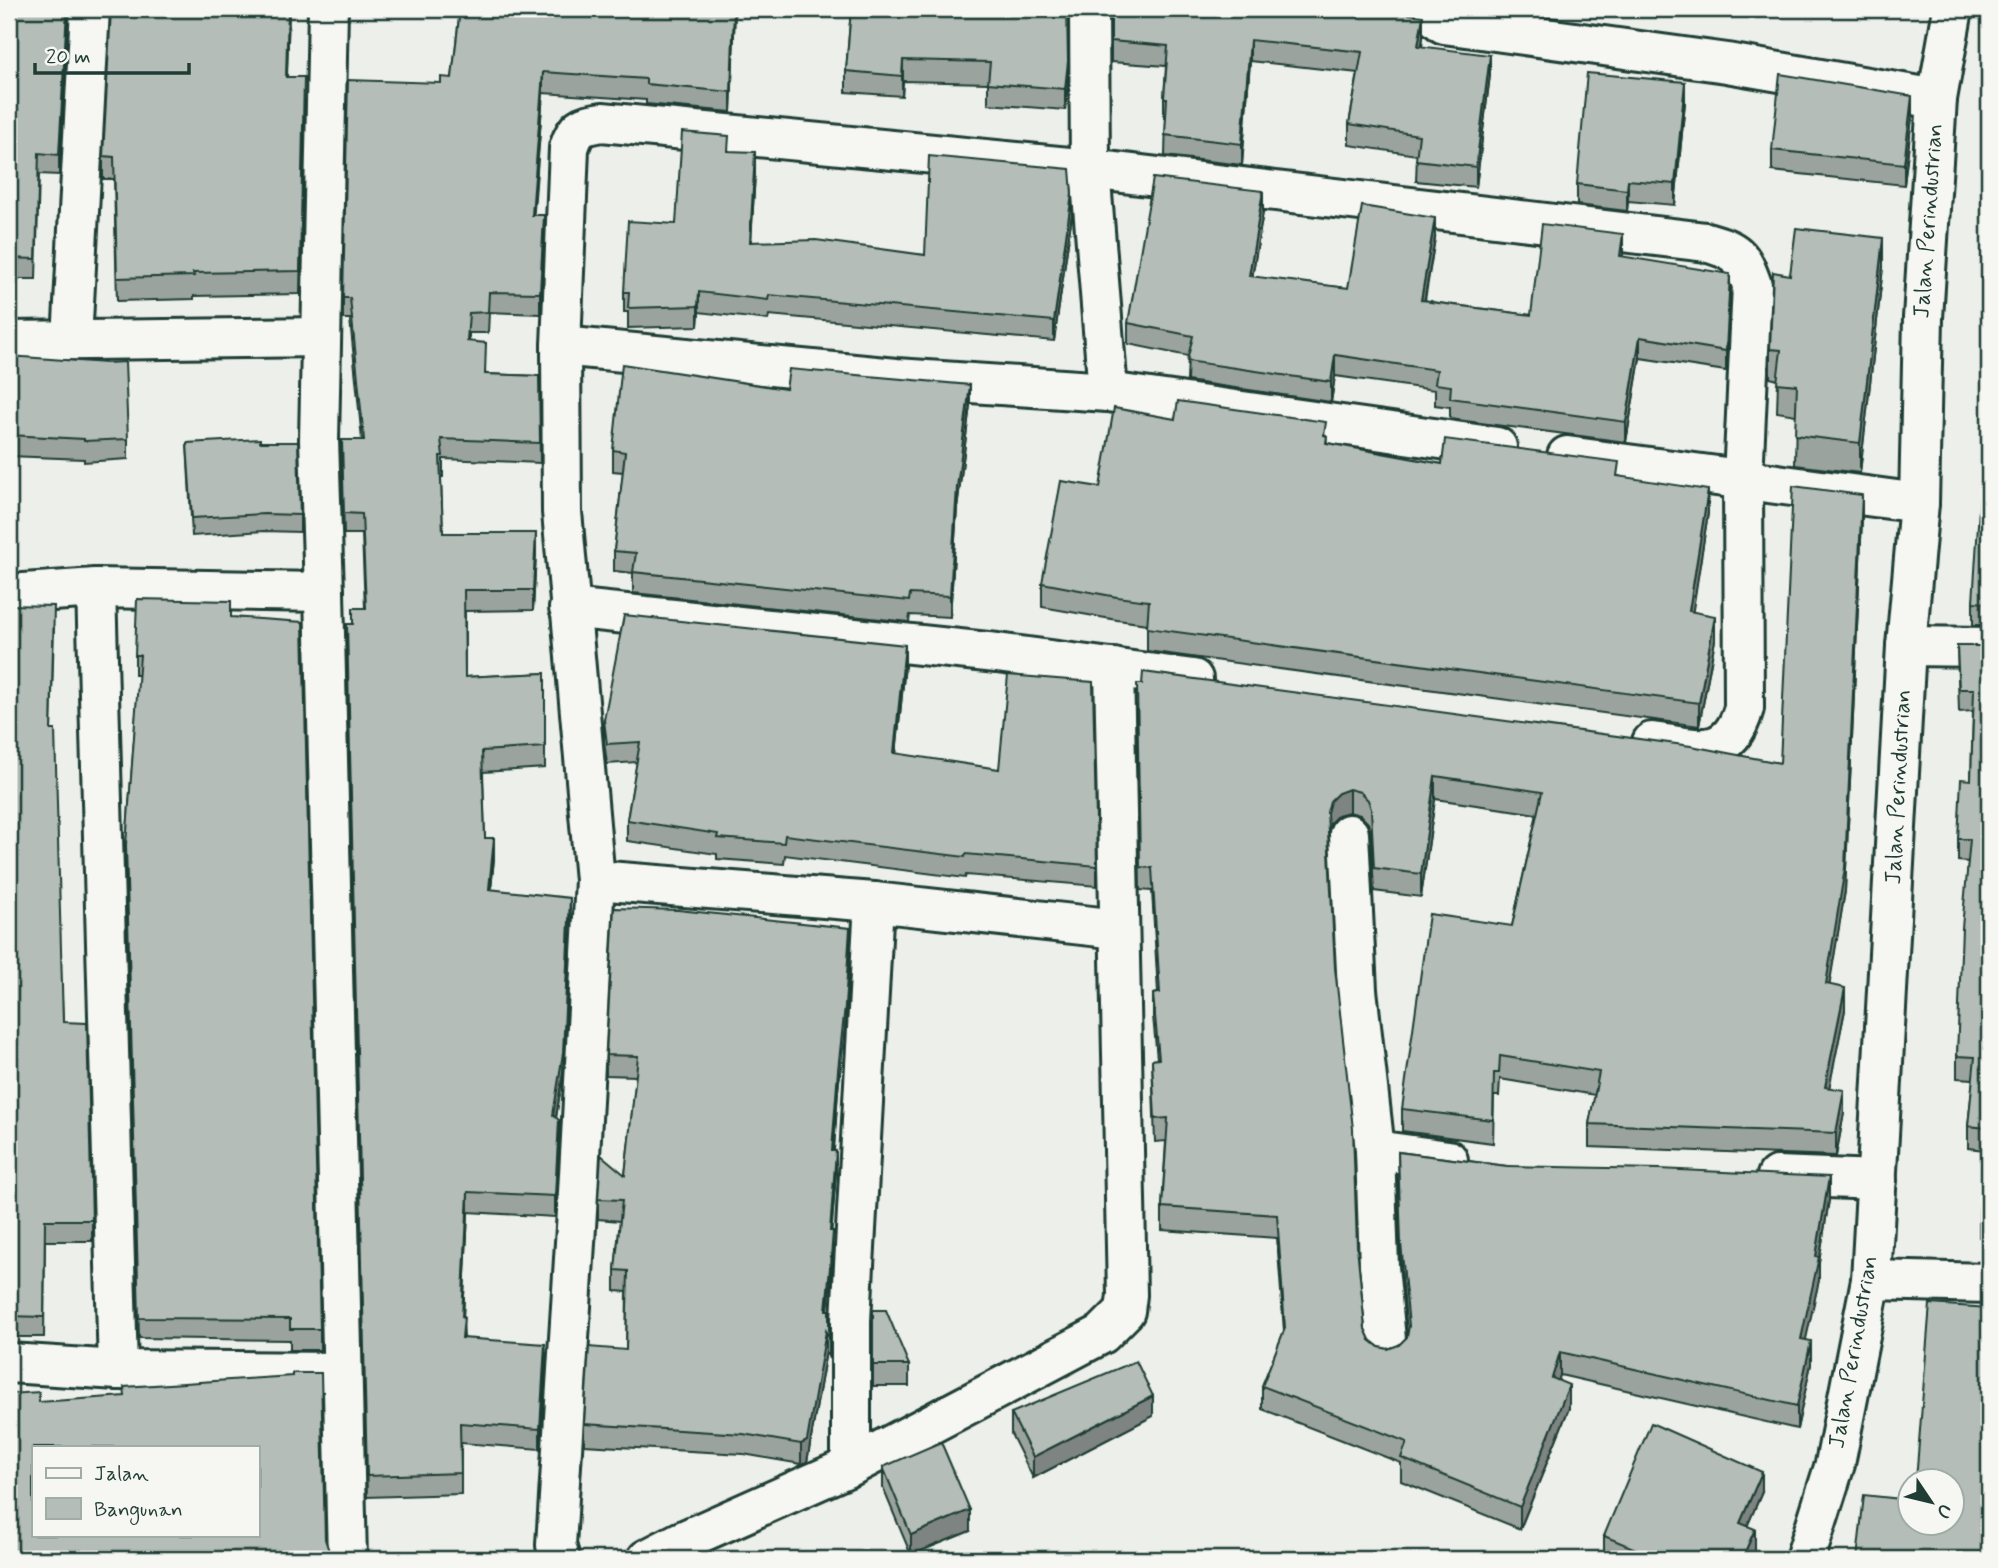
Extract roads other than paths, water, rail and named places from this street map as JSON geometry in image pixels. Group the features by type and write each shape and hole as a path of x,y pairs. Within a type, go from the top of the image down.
{"street":[{"path":"72,340 90,9"},
{"path":"328,9 319,440 347,1559"},
{"path":"1089,9 1090,169 1108,392"},
{"path":"1426,9 1444,24 1727,63 1937,99"},
{"name":"Jalan Perindustrian","path":"1805,1559 1835,1464 1871,1280 1906,646 1919,503 1923,318 1937,99 1952,9"},
{"path":"560,1559 556,1545 578,1211 594,880 562,512 561,346 569,148 574,134 581,126 602,122 1090,169 1706,242 1733,250 1745,266 1752,285 1743,479 1744,708 1740,723 1724,744 1703,749 1621,738"},
{"path":"9,341 321,337"},
{"path":"561,346 896,378 1108,392 1412,436 1919,503"},
{"path":"9,594 96,587 324,592"},
{"path":"96,587 118,1370"},
{"path":"569,608 997,653 1224,683"},
{"path":"1906,646 1989,647"},
{"path":"647,1559 851,1466 1102,1335 1125,1311 1127,1294 1114,668"},
{"path":"1349,834 1357,990 1375,1150 1387,1350"},
{"path":"594,880 874,902 1119,929"},
{"path":"851,1466 851,1320 874,902"},
{"path":"1375,1150 1481,1164"},
{"path":"1741,1174 1877,1180"},
{"path":"1871,1280 1989,1283"},
{"path":"9,1363 118,1370 341,1372"}]}
